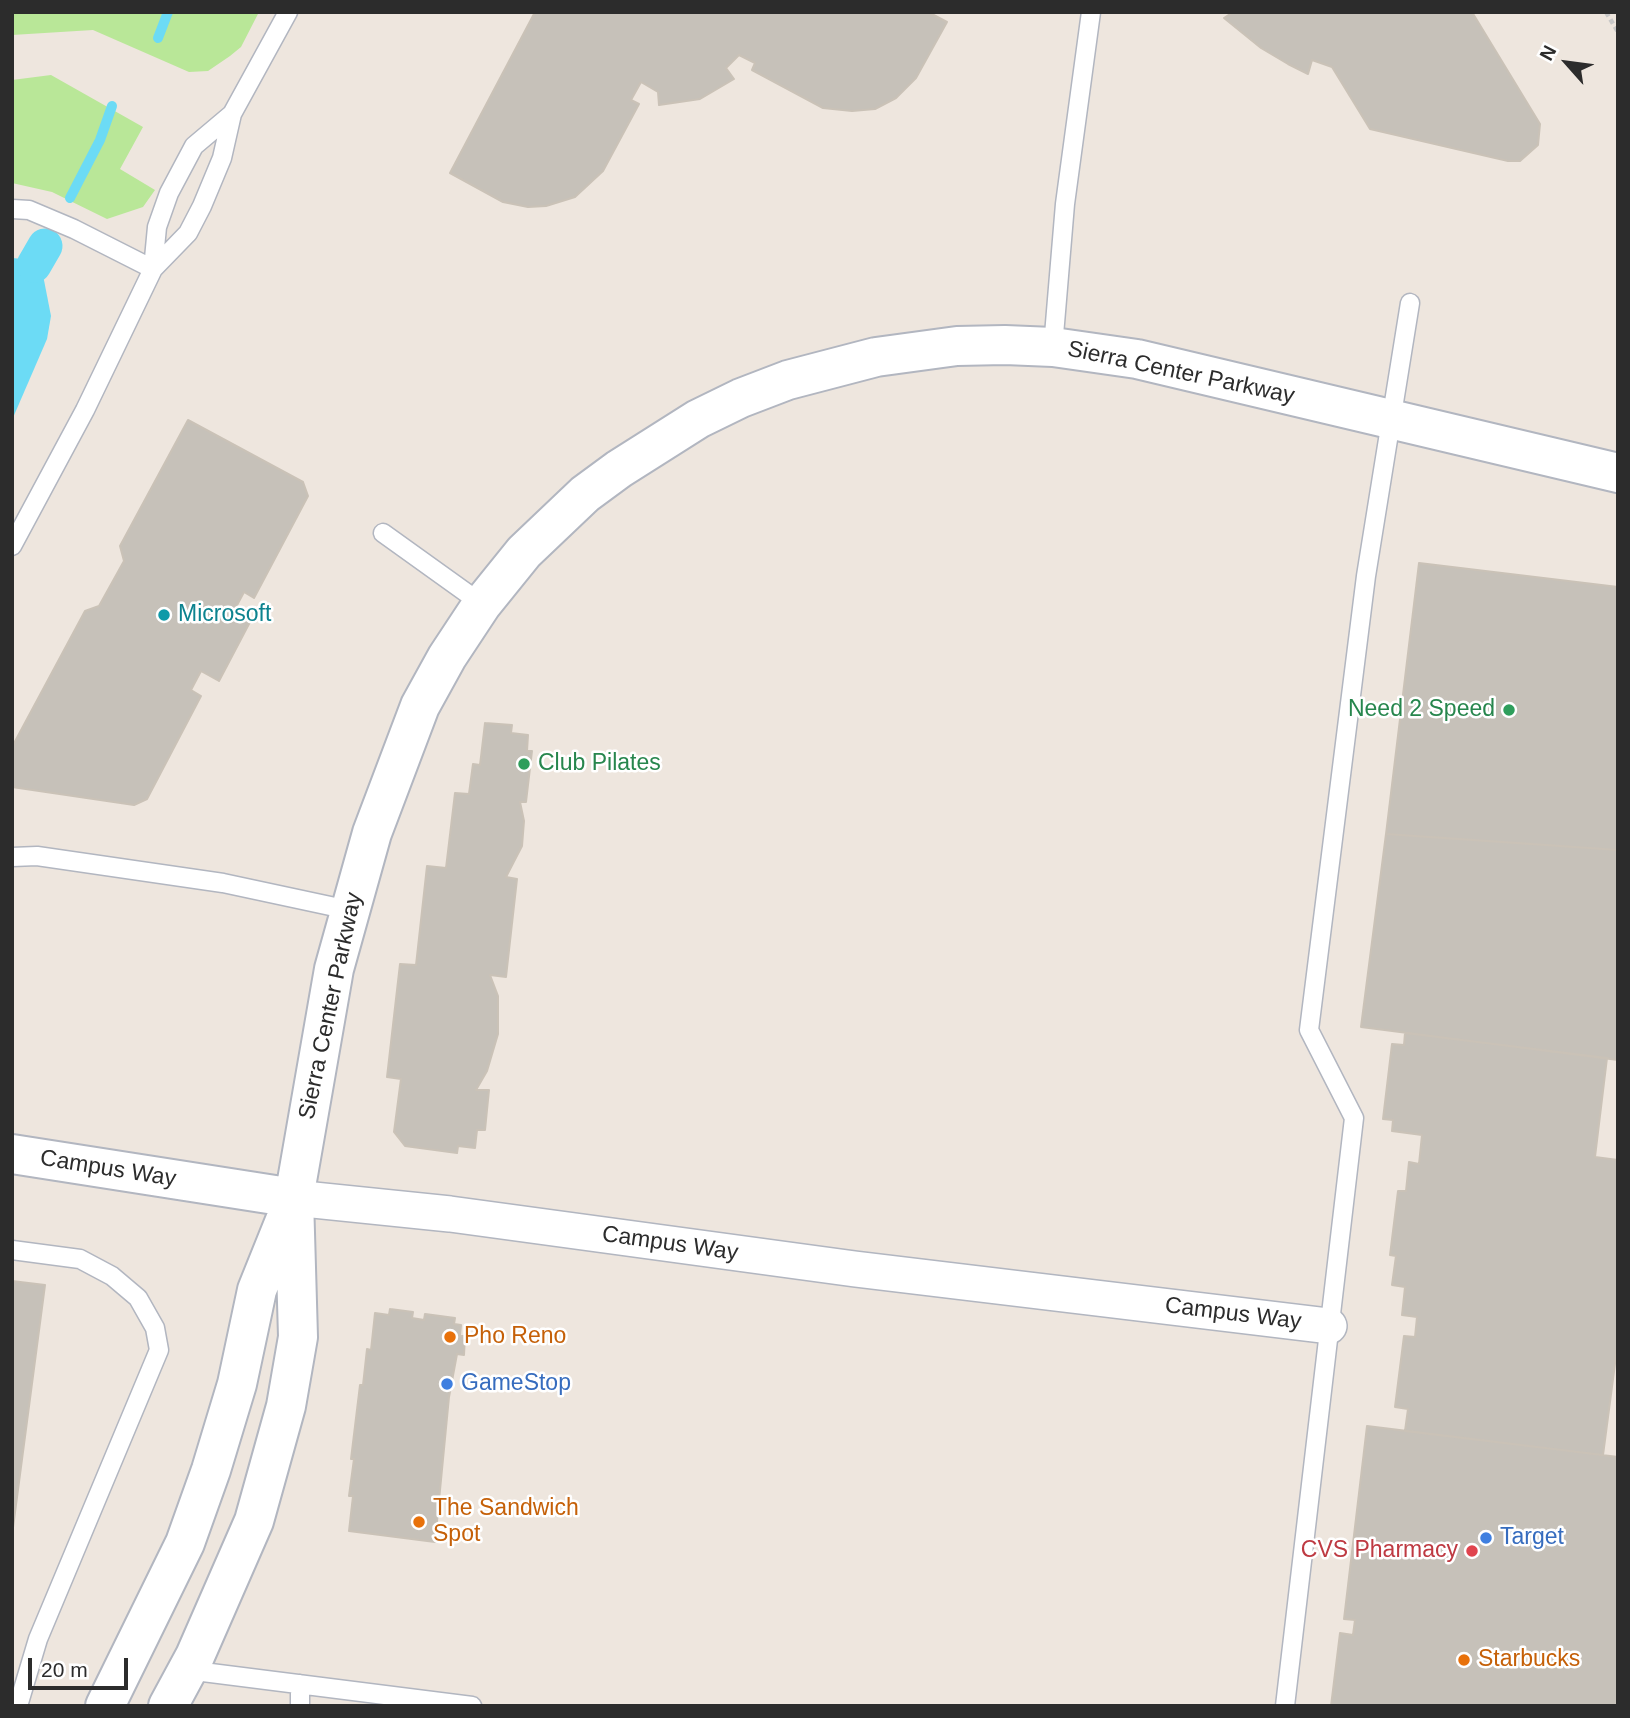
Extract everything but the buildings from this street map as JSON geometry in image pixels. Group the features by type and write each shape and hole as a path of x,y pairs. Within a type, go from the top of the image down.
{"street":[{"name":"Sierra Center Parkway","path":"168,1706 254,1521 286,1406 298,1338 295,1198 322,1029 349,910 372,833 420,706 447,657 482,604 524,552 585,494 659,442 741,398 788,380 876,357 957,346 1053,346 1137,359 1618,473"},
{"name":"Campus Way","path":"12,1154 295,1198 450,1214 868,1270 1329,1326"},
{"name":"Sierra Center Parkway","path":"105,1706 185,1543 237,1384 257,1290 295,1198"}],"lane":[{"path":"12,546 85,410 153,270 188,233 202,206 222,158 232,114 288,12"},
{"path":"1053,346 1065,204 1091,12"},
{"path":"153,270 157,227 169,193 194,146 232,114"},
{"path":"12,209 29,210 74,229 153,270"},
{"path":"1285,1706 1354,1118 1309,1030 1366,576 1410,303"},
{"path":"383,533 482,604"},
{"path":"12,857 37,856 223,883 349,910"},
{"path":"12,1250 80,1259 112,1276 138,1298 155,1328 159,1350 38,1639 18,1706"},
{"path":"187,1670 472,1706"},
{"path":"300,1684 300,1706"}],"path":[{"path":"1606,12 1618,32"}],"green space":[{"path":"12,12 259,12 241,47 208,71 189,72 93,30 12,35"},
{"path":"51,75 143,127 120,169 155,190 143,207 107,219 52,192 12,183 12,80"}],"water":[{"path":"12,258 23,259 42,270 51,316 47,339 12,420"}],"waterway":[{"path":"158,38 168,12"},
{"path":"70,198 100,140 112,106"},
{"path":"34,265 45,246"}],"place":[{"name":"Microsoft","path":"164,615"},
{"name":"Need 2 Speed","path":"1509,710"},
{"name":"Club Pilates","path":"524,764"},
{"name":"Pho Reno","path":"450,1337"},
{"name":"GameStop","path":"447,1384"},
{"name":"The Sandwich Spot","path":"419,1522"},
{"name":"Target","path":"1486,1538"},
{"name":"CVS Pharmacy","path":"1472,1551"},
{"name":"Starbucks","path":"1464,1660"}]}
